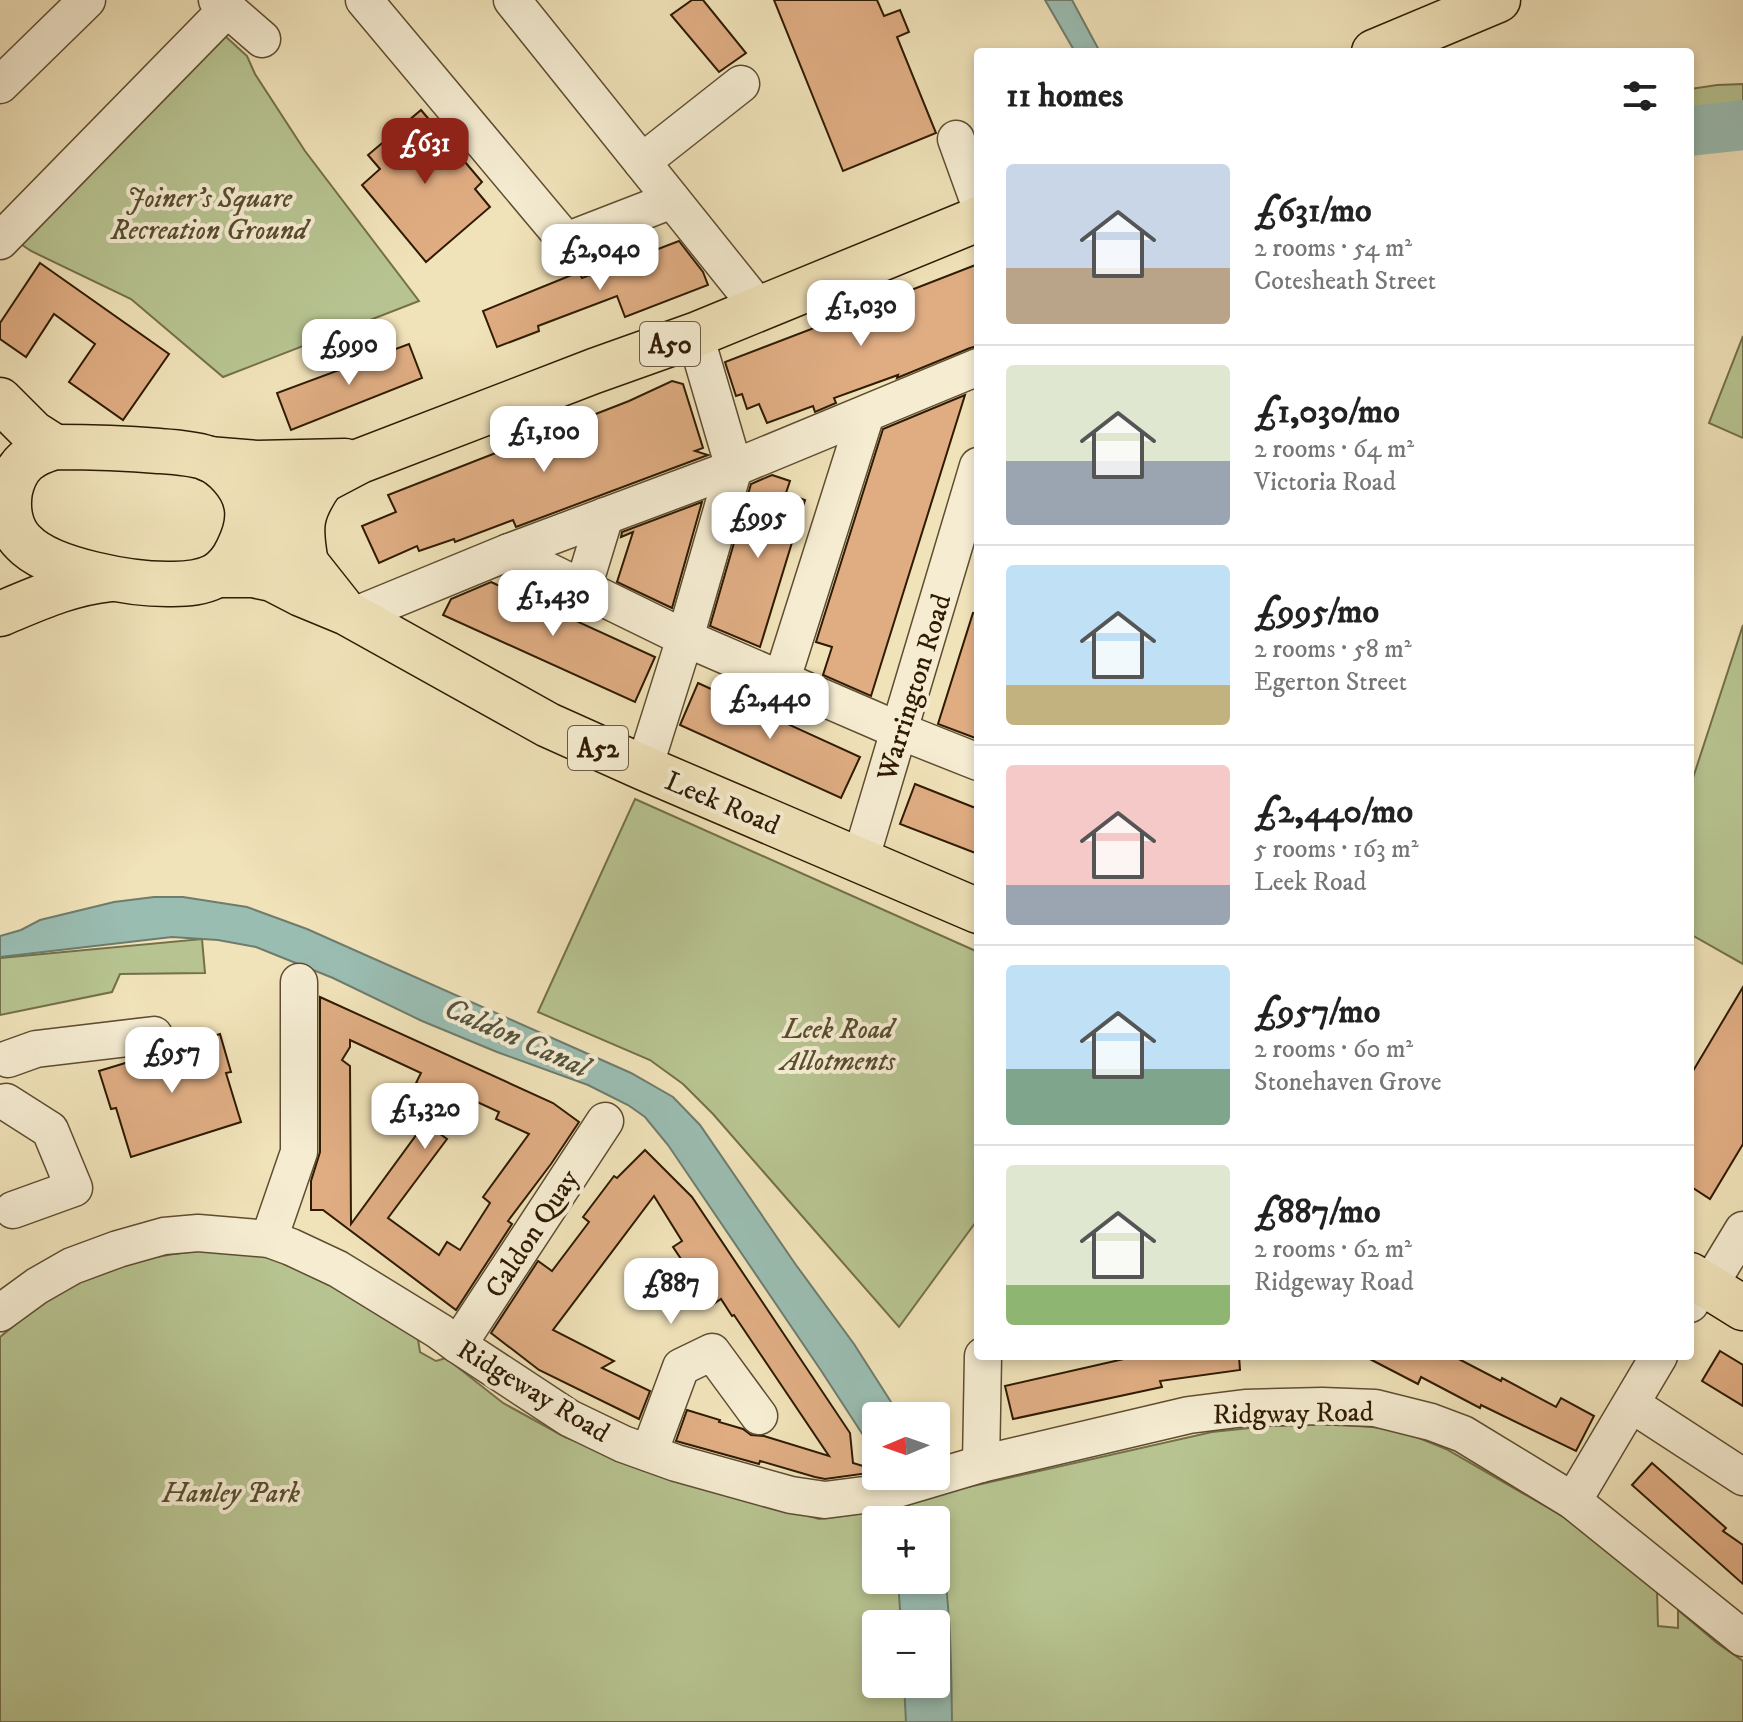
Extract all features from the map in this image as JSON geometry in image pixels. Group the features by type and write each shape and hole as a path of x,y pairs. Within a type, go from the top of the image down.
{"main road":[{"path":"1381,48 1443,10 1493,1"},
{"name":"A50","path":"248,520 293,492 360,461 695,335 974,221"},
{"path":"0,400 33,433 55,447"},
{"name":"A52","path":"217,575 192,583 168,584 112,578 56,563 36,553 14,531 5,504 15,476 23,463 37,452 55,447 175,452 208,459 228,473 245,494 248,520"},
{"name":"A50","path":"208,459 257,463 360,461"},
{"path":"306,563 302,518 308,501 322,481"},
{"path":"217,575 236,555 248,520"},
{"name":"Leek Road","path":"248,520 306,563 349,615"},
{"name":"Leek Road","path":"217,575 253,575 272,579 349,615 548,725 974,909"},
{"path":"0,614 65,587 112,578"},
{"path":"1694,1287 1743,1308"}],"street":[{"path":"364,0 566,241 672,200"},
{"path":"512,0 759,308"},
{"path":"0,85 84,1"},
{"path":"0,241 222,5 262,39"},
{"path":"642,162 741,84"},
{"path":"956,139 974,189"},
{"path":"644,768 734,468 695,335"},
{"path":"349,615 734,468 974,369"},
{"path":"782,679 866,414"},
{"name":"Warrington Road","path":"860,861 974,480"},
{"path":"583,588 605,516"},
{"path":"509,552 685,638 974,760"},
{"path":"269,1239 299,1152 299,982"},
{"path":"13,1210 74,1188 50,1130 3,1105 14,1081 13,1070 4,1055 154,1035"},
{"name":"Caldon Quay","path":"458,1345 605,1121"},
{"path":"1694,1287 1712,1281 1743,1230"},
{"name":"Ridgeway Road","path":"0,1313 72,1266 164,1236 198,1233 269,1239 338,1269 439,1331 569,1418 623,1444 676,1463 791,1495 825,1500 887,1492"},
{"path":"649,1453 681,1367 712,1352 759,1416"},
{"path":"976,1465 983,1360"},
{"path":"1573,1501 1657,1360"},
{"path":"1631,1404 1743,1477"},
{"name":"Ridgway Road","path":"887,1492 976,1465 1209,1412 1322,1406 1375,1408 1431,1422 1463,1434 1573,1501 1743,1638"}],"green space":[{"name":"Joiner's Square Recreation Ground","path":"224,35 247,56 255,74 305,151 419,301 223,377 131,299 31,251 15,240"},
{"path":"1743,84 1743,112 1694,117 1694,88"},
{"path":"1743,336 1743,438 1709,423"},
{"path":"1743,625 1743,964 1694,936 1694,775"},
{"name":"Leek Road Allotments","path":"635,799 974,950 974,1224 899,1327 713,1114 683,1084 650,1060 538,1012"},
{"path":"202,939 205,973 120,974 112,992 0,1015 0,958"},
{"name":"Hanley Park","path":"206,1250 279,1260 341,1288 418,1339 420,1352 436,1361 446,1358 503,1403 565,1437 664,1475 819,1519 862,1513 862,1594 950,1594 950,1506 899,1506 946,1492 1212,1432 1331,1424 1384,1428 1414,1436 1446,1449 1566,1518 1657,1591 1658,1626 1678,1628 1678,1610 1743,1661 1743,1722 0,1722 0,1337 55,1294 79,1280 134,1261"}],"water":[{"path":"1045,0 1072,0 1098,48 1073,48"},
{"name":"Caldon Canal","path":"183,897 247,907 307,929 631,1073 673,1097 700,1125 854,1344 891,1402 862,1402 862,1434 668,1145 645,1117 588,1085 422,1021 333,978 256,947 218,940 172,937 0,957 0,936 40,920 114,902"},
{"path":"899,1594 947,1594 948,1610 900,1610"},
{"path":"950,1647 952,1722 906,1722 905,1698 950,1698"}],"building":[{"path":"692,0 703,0 746,53 719,72 671,15"},
{"path":"774,0 877,0 884,16 900,10 909,32 897,37 936,133 843,171"},
{"path":"421,110 482,182 475,189 490,207 426,262 362,185 380,169 368,155"},
{"path":"679,241 703,272 708,285 625,317 617,296 538,326 539,331 497,347 483,311 579,272 582,278"},
{"path":"40,263 169,354 123,420 69,382 95,344 54,314 26,357 0,339 0,323"},
{"path":"974,266 974,347 897,378 898,375 834,398 836,403 815,412 813,406 767,423 759,404 747,409 742,394 736,396 725,362 843,317 842,314"},
{"path":"409,344 422,378 291,430 277,393"},
{"path":"672,381 683,384 703,448 695,451 708,455 516,527 513,520 455,542 454,539 419,551 417,546 379,563 362,526 396,512 388,495 629,401"},
{"path":"965,395 871,696 823,675 832,647 816,642 883,429"},
{"path":"772,475 790,481 786,493 805,500 760,647 710,626 751,484"},
{"path":"702,502 672,608 617,582 633,532 621,537 622,532"},
{"path":"491,582 655,657 635,702 443,615 451,599"},
{"path":"973,613 974,613 974,738 938,724"},
{"path":"698,683 860,757 841,798 680,725"},
{"path":"915,784 974,807 974,852 900,824"},
{"path":"1743,987 1743,1144 1710,1199 1694,1189 1694,1069"},
{"path":"320,997 553,1103 579,1122 508,1221 512,1224 456,1310 323,1210 311,1210 311,1181 320,1152","holes":["350,1040 421,1073 416,1083 456,1101 460,1094 499,1112 496,1119 529,1134 483,1197 490,1203 460,1250 447,1242 439,1255 388,1218 447,1139 425,1123 351,1224 350,1066 342,1060 350,1047"]},
{"path":"220,1034 231,1072 226,1073 241,1122 131,1157 116,1108 111,1109 99,1071 157,1056"},
{"path":"645,1150 692,1197 850,1433 853,1463 862,1466 862,1474 825,1479 676,1441 687,1410 720,1420 751,1435 764,1436 829,1456 734,1315 721,1299 712,1305 673,1247 682,1241 654,1196 553,1330 614,1361 602,1368 650,1391 639,1419 539,1370 491,1333 538,1261 552,1271 589,1222 583,1217 614,1176 617,1178"},
{"path":"1720,1351 1743,1365 1743,1406 1702,1381"},
{"path":"1119,1360 1239,1360 1240,1370 1160,1381 1162,1387 1013,1419 1005,1386"},
{"path":"1372,1360 1461,1360 1556,1407 1561,1398 1594,1416 1576,1451 1481,1405 1480,1408 1421,1377 1418,1384"},
{"path":"1652,1463 1726,1528 1723,1531 1743,1545 1743,1584 1632,1485"}],"waterway":[{"path":"1694,131 1743,125"}]}
